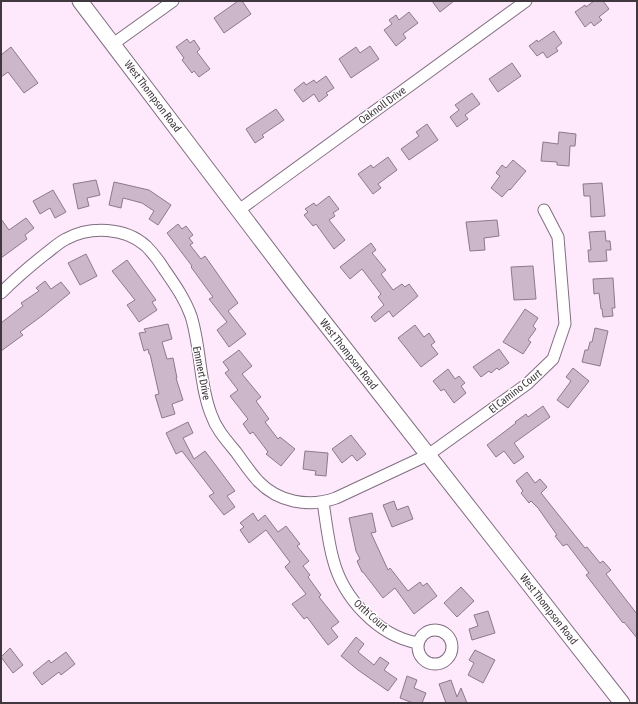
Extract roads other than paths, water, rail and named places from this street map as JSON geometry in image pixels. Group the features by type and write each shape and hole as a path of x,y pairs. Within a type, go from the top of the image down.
{"main road":[{"name":"West Thompson Road","path":"80,1 299,290 622,703"}],"street":[{"path":"113,44 173,1"},
{"name":"Oaknoll Drive","path":"239,210 526,1"},
{"name":"El Camino Court","path":"428,455 527,384 553,359 565,324 558,237 544,210"},
{"name":"Emmert Drive","path":"1,293 19,275 65,239 78,234 99,230 120,232 141,242 155,255 185,300 192,319 207,403 213,421 254,477 272,492 294,501 305,503 322,502 336,498 428,455"},
{"name":"Orth Court","path":"322,502 333,560 349,594 357,605 382,627 407,640 418,643"}]}
